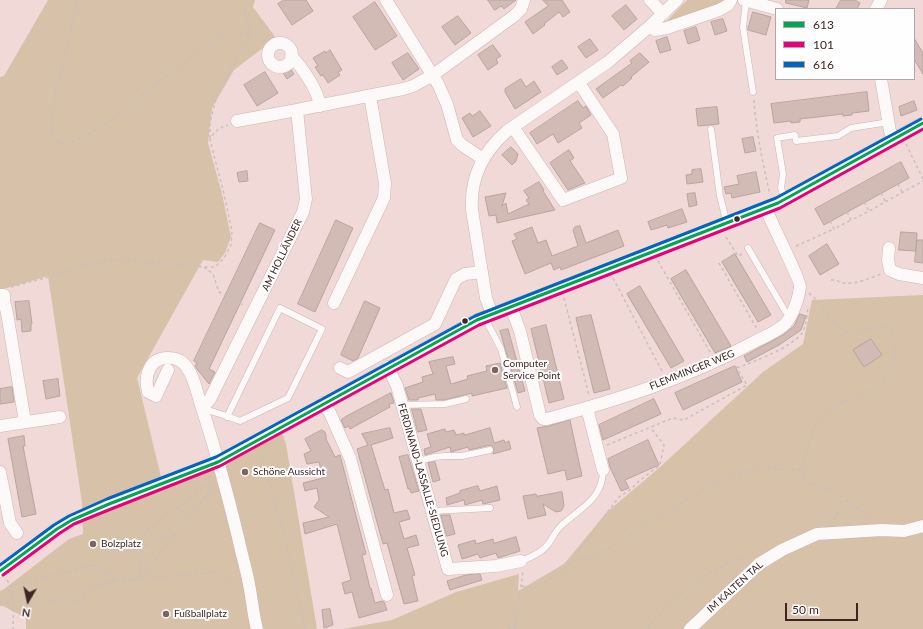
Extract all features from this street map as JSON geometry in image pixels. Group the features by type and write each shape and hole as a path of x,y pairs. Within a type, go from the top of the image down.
{"street":[{"path":"386,0 433,75 442,93 458,140 462,145 483,159"},
{"path":"237,121 320,106 413,86 433,75 514,16 521,9 524,0"},
{"path":"650,0 663,14"},
{"path":"489,315 471,201 474,180 483,159 500,137 513,126 579,83 613,58 677,0"},
{"path":"650,26 655,30 667,28 719,10 728,5 731,0"},
{"path":"745,0 775,9"},
{"path":"277,43 284,44 290,49 290,60 284,66 276,66 270,62 268,54 271,47 277,43"},
{"path":"291,56 297,61 318,94 320,106"},
{"path":"882,80 891,135 898,138"},
{"path":"513,126 563,200 621,178 613,134 579,83"},
{"path":"334,304 384,198 385,183 370,96"},
{"name":"AM HOLLÄNDER","path":"202,409 210,400 305,206 306,199 297,110"},
{"path":"2,570 57,529 72,520 218,462 388,367 489,315 769,208 923,123"},
{"path":"769,208 785,251 801,285 791,317"},
{"path":"889,248 888,260 890,270 899,274 923,278"},
{"path":"340,368 348,372 435,324 456,279 465,274 482,272"},
{"path":"2,295 7,313 25,422"},
{"name":"FLEMMINGER WEG","path":"511,307 520,331 542,419 547,419 590,407 667,381 716,362 784,325 791,317"},
{"path":"168,370 156,396 148,392 146,377 152,364 164,358 170,358 184,363 189,370 222,475 249,584 253,617 257,629"},
{"name":"FERDINAND-LASSALLE-SIEDLUNG","path":"388,367 397,386 403,405 448,569 496,566 521,561"},
{"path":"323,403 330,413 350,458 387,596"},
{"path":"590,407 603,470"},
{"path":"0,426 60,417"},
{"path":"0,472 10,523 17,533"},
{"name":"IM KALTEN TAL","path":"690,629 759,564 782,550 817,534 882,530 904,531 923,526"}],"lane":[{"path":"745,0 743,27 753,92"},
{"path":"785,200 781,188 783,174 777,138 795,135 796,141 838,136 851,128 888,122"},
{"path":"711,129 720,196 727,224"},
{"path":"749,249 785,311 791,317"},
{"path":"202,409 211,410 227,417 240,422 288,398 322,329 280,308 227,417"},
{"path":"489,315 489,326 501,349 517,407"},
{"path":"403,405 445,404 466,399"},
{"path":"418,462 435,457 462,456 490,450"},
{"path":"521,561 537,554 548,544 560,526 591,501 600,488 603,480 603,470"},
{"path":"433,511 490,508"}],"path":[{"path":"76,0 76,7 55,96 51,131 55,140 63,144 73,141 102,127 223,32 232,31 250,34 271,47"},
{"path":"2,295 6,289 56,275 80,266 106,261 124,259 204,267 215,266 224,258 231,246 232,230 210,140 210,124 217,94 250,34 245,15 246,0"},
{"path":"753,92 755,116 769,208"},
{"path":"210,140 212,134 218,128 237,121"},
{"path":"785,251 834,229 869,211 923,180 898,138"},
{"path":"898,184 902,192"},
{"path":"881,193 885,201"},
{"path":"864,202 869,211"},
{"path":"847,212 851,220"},
{"path":"830,221 834,229"},
{"path":"726,237 738,256 749,249"},
{"path":"655,252 663,271 716,362"},
{"path":"719,264 762,338"},
{"path":"204,267 213,274 219,292 254,310"},
{"path":"610,269 667,381"},
{"path":"831,280 837,280 844,283 867,279 890,270"},
{"path":"801,285 822,305 829,318 842,330 854,334 874,328 891,326 895,343 895,354 892,369 882,380 867,392 846,401 823,415 811,433 802,473 808,482 831,490 841,496 863,512 882,530"},
{"path":"560,288 572,326 590,407"},
{"path":"598,448 673,418 684,420 747,385 730,355"},
{"path":"522,586 534,588 556,576 576,559 594,530 619,497 630,490 639,480 660,465 664,445 650,427"},
{"path":"260,451 284,533 305,629"},
{"path":"576,559 594,558 708,486 757,468 803,470"},
{"path":"140,578 222,475"},
{"path":"140,578 142,537 149,528 222,475"},
{"path":"831,525 835,520 840,505 841,496"},
{"path":"122,554 178,532"},
{"path":"648,629 651,623 676,596 705,575 740,557 759,564"},
{"path":"508,629 515,628 524,574 521,561"},
{"path":"11,586 92,565 98,567 117,580"},
{"path":"2,570 11,586 13,601 13,629"},
{"path":"0,602 82,602 86,591 117,580 216,572 227,581 249,584"}],"shaded area":[{"path":"48,0 255,0 253,7 276,38 234,70 212,108 208,143 222,194 231,237 225,253 218,262 203,260 137,378 164,489 223,466 282,433 286,444 317,629 26,629 26,618 3,606 0,606 0,591 69,539 83,534 82,503 48,276 0,290 0,77 4,76"},
{"path":"687,0 727,0 726,3 665,23"},
{"path":"923,295 923,629 343,629 392,620 456,592 519,574 518,591 564,564 607,512 659,468 763,372 803,344 812,300"}],"building":[{"path":"284,0 306,0 313,11 292,25 278,4"},
{"path":"488,0 516,0 504,9 501,6 495,10"},
{"path":"543,0 562,0 570,12 563,17 559,12 533,34 525,22 548,6"},
{"path":"786,0 809,0 807,8 786,3"},
{"path":"841,0 855,0 860,3 858,8 837,8"},
{"path":"375,2 397,36 375,50 353,17"},
{"path":"626,5 637,19 624,30 612,16"},
{"path":"753,12 771,17 766,35 748,30"},
{"path":"458,16 471,33 455,45 442,27"},
{"path":"723,19 727,31 715,35 711,22"},
{"path":"696,27 700,40 688,44 684,31"},
{"path":"667,37 671,50 660,53 656,41"},
{"path":"590,39 598,50 586,58 578,47"},
{"path":"915,40 923,53 923,74 915,61"},
{"path":"493,45 501,56 496,59 498,63 488,70 478,55"},
{"path":"330,50 342,70 338,72 340,75 328,83 315,67 318,66 313,58 325,51 326,53"},
{"path":"408,53 419,69 403,80 392,63"},
{"path":"640,53 649,62 623,86 621,85 603,98 596,89 632,63 630,61"},
{"path":"562,60 568,68 557,75 552,67"},
{"path":"289,67 294,74 287,79 282,71"},
{"path":"265,72 278,93 257,106 244,85"},
{"path":"521,79 526,87 534,81 541,92 515,109 505,92 505,89"},
{"path":"867,92 869,111 852,113 852,115 843,116 843,114 800,119 800,122 791,123 791,121 774,123 771,104"},
{"path":"578,101 583,108 586,106 591,115 579,123 582,128 558,143 553,134 537,144 530,133"},
{"path":"914,101 917,110 901,116 899,107"},
{"path":"717,107 719,124 698,126 696,109"},
{"path":"480,111 491,126 473,137 462,118 470,113 472,116"},
{"path":"753,137 756,151 745,153 742,139"},
{"path":"511,147 518,154 516,161 512,165 502,155"},
{"path":"569,150 574,158 570,161 585,183 568,190 550,163"},
{"path":"901,162 909,178 824,225 815,209"},
{"path":"701,169 703,182 687,184 686,175 692,174 692,170"},
{"path":"247,171 248,181 239,182 237,173"},
{"path":"756,172 760,192 732,198 731,193 726,194 724,187 739,184 737,176"},
{"path":"539,182 555,210 497,223 496,215 489,216 485,197 506,193 502,206 506,203 508,214 529,204 526,200 529,198 524,191"},
{"path":"695,193 697,205 689,207 687,194"},
{"path":"682,209 687,222 668,228 667,225 651,230 648,222"},
{"path":"336,220 353,228 315,312 298,304"},
{"path":"260,223 275,230 209,369 215,372 209,384 195,366 197,363 194,361"},
{"path":"580,226 586,243 618,230 624,246 561,270 560,267 554,270 551,263 525,274 512,241 517,239 514,234 532,227 538,243 546,240 552,256 578,246 573,230 575,227"},
{"path":"901,232 917,233 916,251 899,250"},
{"path":"917,240 923,240 923,263 915,262"},
{"path":"827,244 839,264 820,275 809,256"},
{"path":"735,254 771,315 758,322 722,262"},
{"path":"686,270 731,346 715,353 671,279"},
{"path":"640,286 684,361 671,368 627,294"},
{"path":"29,301 32,324 31,331 22,332 21,319 17,320 15,302"},
{"path":"365,301 380,308 358,358 353,361 341,355"},
{"path":"800,314 806,316 801,330 779,345 747,362 744,356 783,335 794,326"},
{"path":"591,315 610,389 594,393 576,318"},
{"path":"546,325 564,399 549,403 531,329"},
{"path":"508,329 525,391 518,393 500,331"},
{"path":"871,339 882,355 864,367 853,350"},
{"path":"453,357 455,364 446,366 451,384 468,379 467,376 487,371 486,366 500,363 507,388 472,396 472,393 444,400 436,400 435,394 418,398 418,400 409,400 405,388 423,382 422,377 433,374 429,362"},
{"path":"735,366 742,382 683,410 675,393"},
{"path":"58,379 60,396 46,399 43,381"},
{"path":"12,387 14,402 0,404 0,389"},
{"path":"391,393 394,403 389,404 390,407 350,429 349,426 345,428 341,420"},
{"path":"654,399 661,414 603,440 599,425"},
{"path":"412,409 421,409 427,430 418,432"},
{"path":"570,420 582,476 567,480 565,470 548,474 537,428"},
{"path":"390,428 393,438 371,445 385,490 388,489 394,513 407,510 410,519 399,522 404,539 416,535 419,545 407,548 415,575 412,576 418,601 404,604 387,543 383,544 357,449 368,445 362,434"},
{"path":"490,428 494,443 504,440 505,443 509,441 511,449 493,454 494,449 491,445 469,450 468,447 451,452 450,447 425,455 424,449 431,447 427,434 445,429 446,432 454,430 456,435 464,433 464,435"},
{"path":"322,430 325,432 326,439 335,457 340,455 366,554 362,555 375,603 382,601 384,602 387,610 359,618 352,592 345,594 342,583 351,580 337,524 305,534 303,523 329,517 314,507 319,500 317,488 305,491 303,483 323,478 319,462 307,464 304,454 311,451 305,439"},
{"path":"24,436 25,446 23,446 36,514 22,517 8,439"},
{"path":"648,440 659,465 625,480 629,488 621,491 608,459"},
{"path":"408,455 419,491 411,493 410,489 408,489 399,457"},
{"path":"435,462 440,480 433,482 428,463"},
{"path":"478,486 480,491 497,486 500,500 483,504 482,500 465,505 464,500 447,505 446,498 460,493 460,491"},
{"path":"562,492 564,506 561,511 556,512 543,504 546,515 528,519 523,496 536,494 537,496"},
{"path":"441,515 450,515 455,534 447,536"},
{"path":"516,537 520,551 498,558 496,553 480,558 478,554 462,559 458,545 475,540 476,544 493,539 494,543"},
{"path":"480,574 482,580 450,590 447,581 466,575"},
{"path":"330,609 333,625 324,628 322,610"}],"transit line":[{"name":"616","path":"0,565 54,525 69,516 107,499 216,457 475,316 776,198 921,119"},
{"name":"613","path":"0,571 57,529 72,520 109,504 218,462 477,320 778,203 923,123"},
{"name":"101","path":"3,575 74,524 220,466 479,325 780,208 923,129"}],"place":[{"name":"Computer Service Point","path":"495,370"},
{"name":"Schöne Aussicht","path":"245,472"},
{"name":"Bolzplatz","path":"93,544"},
{"name":"Fußballplatz","path":"166,614"}]}
